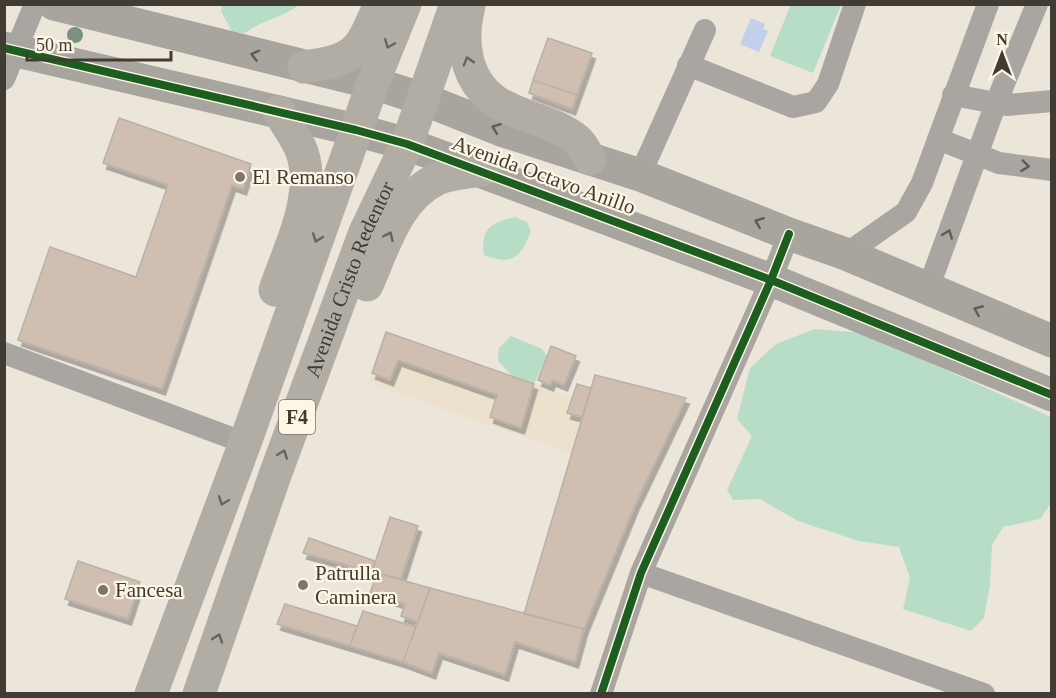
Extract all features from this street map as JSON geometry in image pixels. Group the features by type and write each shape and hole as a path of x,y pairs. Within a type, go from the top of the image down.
{"highway":[{"path":"304,67 337,63 351,55 362,43 380,4"},
{"name":"F4","path":"150,693 245,443 268,372 373,83 405,4"},
{"path":"455,6 465,23 464,47 471,70 486,95 508,109 570,135 579,142 590,159"},
{"name":"Avenida Cristo Redentor","path":"199,693 275,475 331,329 365,232 407,144 455,6"},
{"path":"268,372 273,296 307,192 306,168 301,150 279,112"},
{"path":"337,183 350,186 355,193 316,313 316,324 331,329 361,298 399,214 413,194 438,178 483,170"}],"street":[{"path":"8,59 35,4"},
{"name":"Avenida Octavo Anillo","path":"54,4 373,83 423,99 501,130 640,175 846,254 1052,341"},
{"path":"688,65 793,107 816,102 828,84 855,4"},
{"path":"846,254 906,213 922,183 988,4"},
{"path":"928,289 996,103 1037,4"},
{"path":"640,175 705,30"},
{"name":"Avenida Octavo Anillo","path":"8,59 279,112 407,144 483,170 771,280 1052,395"},
{"path":"953,96 1007,105 1052,101"},
{"path":"938,139 999,163 1052,170"},
{"path":"601,693 641,573 771,280 789,234"},
{"path":"980,366 990,364 1005,352 1011,333 1009,323"},
{"path":"4,353 245,443"},
{"path":"641,573 984,693"}],"shaded area":[{"path":"386,332 587,403 572,453 368,383"}],"green space":[{"path":"791,4 841,5 813,73 770,56"},
{"path":"222,5 299,5 245,33 232,32 221,11"},
{"path":"515,217 527,222 531,231 519,253 502,260 484,255 484,239 489,228"},
{"path":"815,329 863,333 1051,417 1051,503 1040,519 1003,527 992,545 990,585 984,618 971,631 903,609 910,578 899,547 859,541 798,521 760,499 733,500 727,490 752,436 737,419 750,368 776,344"},
{"path":"511,336 542,349 547,356 534,384 513,377 498,361 499,348"}],"water":[{"path":"751,18 765,24 763,29 768,31 759,52 740,44"}],"building":[{"path":"548,38 592,53 577,95 533,80"},
{"path":"533,80 577,95 572,109 529,93"},
{"path":"119,118 251,164 243,189 232,185 162,389 18,340 50,247 136,277 168,185 103,163"},
{"path":"386,332 534,384 521,428 490,417 497,395 398,360 390,380 372,373"},
{"path":"551,346 576,356 564,385 552,380 550,385 538,380"},
{"path":"595,375 686,398 635,505 584,629 524,614"},
{"path":"577,384 591,388 582,417 567,413"},
{"path":"390,517 418,526 401,579 372,572"},
{"path":"309,538 375,561 372,572 303,553"},
{"name":"Fancesa","path":"78,561 140,582 128,619 65,599"},
{"path":"377,573 430,588 418,622 401,616 405,604 370,593"},
{"path":"430,588 584,629 575,662 515,642 505,675 439,653 432,673 403,662"},
{"path":"285,604 357,626 350,646 277,624"},
{"path":"363,611 416,627 403,662 350,646"}],"cycle path":[{"path":"4,48 356,130 407,144 771,280 1052,395"},
{"path":"601,694 641,573 771,280 789,234"}],"place":[{"name":"El Remanso","path":"240,177"},
{"name":"Patrulla Caminera","path":"303,585"},
{"name":"Fancesa","path":"103,590"}]}
